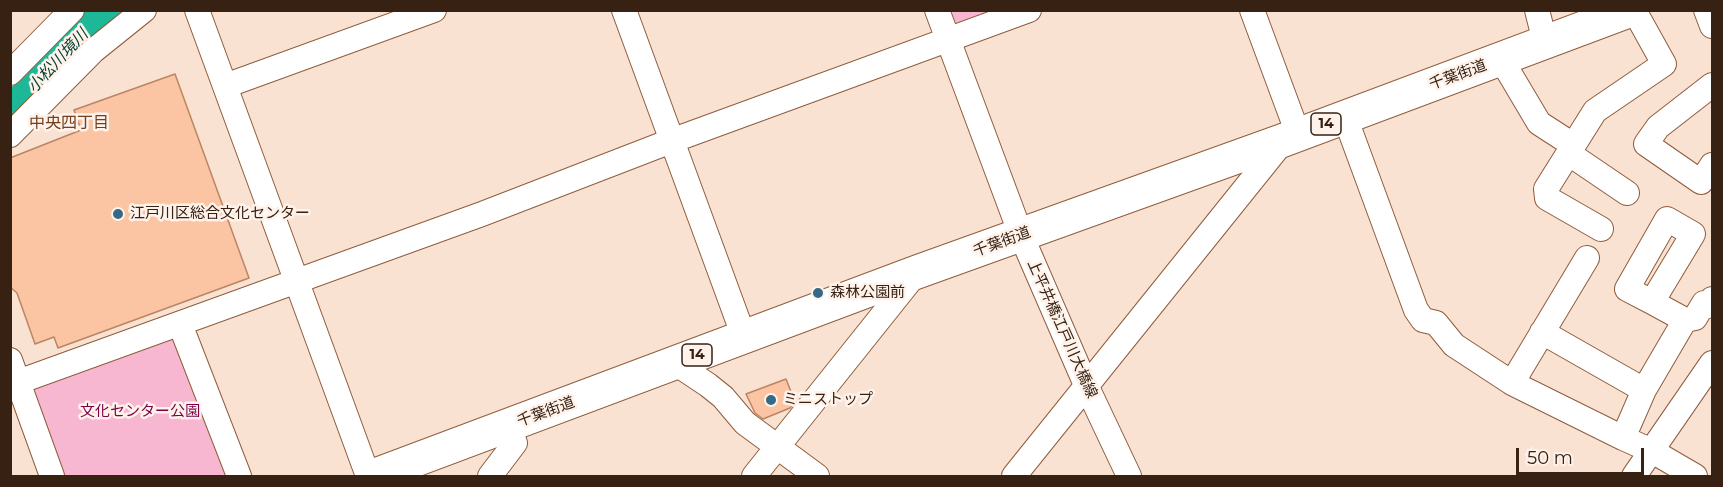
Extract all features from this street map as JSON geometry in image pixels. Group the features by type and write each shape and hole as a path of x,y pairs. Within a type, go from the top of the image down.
{"highway":[{"name":"千葉街道","path":"374,477 917,272 1291,137 1501,58 1541,26 1633,10"}],"street":[{"path":"10,73 72,10"},
{"path":"10,135 93,51 144,10"},
{"path":"197,10 368,477"},
{"path":"225,86 434,10"},
{"path":"624,10 744,337"},
{"name":"上平井橋江戸川大橋線","path":"937,10 1021,234 1086,385 1129,477"},
{"path":"52,477 13,376 180,324 1029,10"},
{"path":"1014,477 1086,385 1291,137 1252,10"},
{"path":"1602,229 1547,198 1546,189 1595,111 1664,64 1633,10"},
{"path":"1706,10 1713,26"},
{"path":"1501,58 1539,123 1627,193"},
{"path":"1713,86 1658,127 1646,144 1701,182 1713,165"},
{"path":"1345,117 1416,310 1423,320 1436,323 1454,345 1512,383 1652,451 1695,477"},
{"path":"1512,383 1587,258"},
{"path":"754,477 917,272"},
{"path":"1652,302 1685,320 1695,318 1704,303 1708,306 1713,299"},
{"path":"1623,438 1644,390 1685,320"},
{"path":"180,324 239,477"},
{"path":"1542,332 1644,390"},
{"path":"675,363 708,384 723,397 745,423 817,477"},
{"path":"1634,477 1713,363"},
{"path":"490,477 515,443 509,426"}],"green space":[{"path":"77,11 139,11 11,134 10,79"},
{"path":"941,11 1019,11 953,34"},
{"name":"文化センター公園","path":"177,330 234,476 58,476 25,386"}],"building":[{"name":"江戸川区総合文化センター","path":"175,74 249,278 58,348 54,337 35,344 17,293 10,287 10,158 81,130 74,110"},
{"path":"786,379 795,402 790,408 763,419 755,413 746,394"}],"waterway":[{"name":"小松川境川","path":"10,111 105,10"}],"place":[{"name":"江戸川区総合文化センター","path":"118,214"},
{"name":"森林公園前","path":"818,293"},
{"name":"ミニストップ","path":"771,400"}],"district":[{"name":"中央四丁目","path":"69,123"}]}
